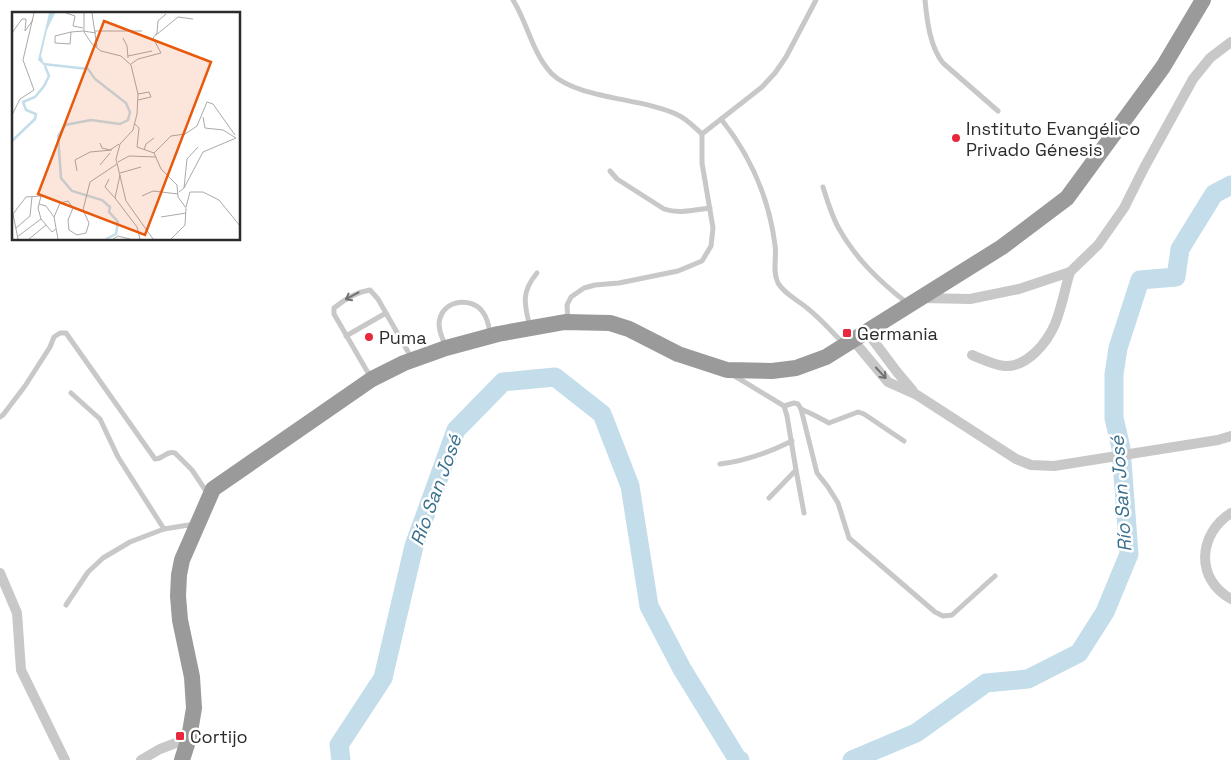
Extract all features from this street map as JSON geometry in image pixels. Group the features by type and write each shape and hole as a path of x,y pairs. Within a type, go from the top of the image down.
{"highway":[{"path":"182,760 189,738 194,708 192,677 180,620 178,596 182,560 213,489 372,379 412,360 446,348 491,336 568,322 610,323 629,329 678,354 727,370 772,371 796,368 826,357 1002,247 1067,198 1163,67 1202,0"}],"street":[{"path":"915,301 970,299 1019,289 1070,272 1098,245 1124,208 1193,79 1210,58 1231,42"},
{"path":"972,355 1003,366 1019,364 1030,358 1047,338 1055,324 1070,272"},
{"path":"855,339 888,382 917,395 1016,459 1032,465 1054,466 1218,440 1231,436"},
{"path":"855,339 896,372 917,395"},
{"path":"1231,513 1222,519 1209,535 1205,564 1216,587 1231,599"},
{"path":"0,573 17,612 22,670 60,754 65,760"},
{"path":"141,760 160,749 189,738"}],"lane":[{"path":"513,0 534,49 542,62 554,75 569,84 591,92 656,107 679,115 702,134"},
{"path":"702,134 762,86 775,73 786,57 816,0"},
{"path":"925,0 936,55 998,111"},
{"path":"721,119 734,135 750,162 762,190 776,246 776,275 778,283 809,309 855,339"},
{"path":"568,322 568,304 571,297 584,288 678,271 702,261 711,246 713,228 702,163 702,134"},
{"path":"610,171 618,179 664,209 672,212 710,208"},
{"path":"823,187 837,225 858,258 882,283 915,301"},
{"path":"530,328 524,302 529,283 537,273"},
{"path":"372,379 334,314 334,308 342,301 370,290 378,299 412,360"},
{"path":"446,348 440,333 440,319 444,311 451,304 462,302 475,304 483,311 491,336"},
{"path":"346,336 386,313"},
{"path":"0,417 25,386 50,347 54,337 60,333 66,333 155,459 159,459 168,453 175,453 192,470 210,496"},
{"path":"727,370 784,406 804,513"},
{"path":"71,393 100,420 118,457 164,529"},
{"path":"784,406 794,403 798,404 817,473 838,503 850,538 935,612 943,616 952,615 995,576"},
{"path":"801,410 829,424 858,412 864,414 904,441"},
{"path":"720,464 753,458 792,441"},
{"path":"769,498 796,470"},
{"path":"66,605 88,572 103,558 130,542 164,529 198,524"}],"waterway":[{"name":"Río San José","path":"852,760 916,733 986,683 1028,679 1079,653 1105,612 1129,554 1121,448 1114,418 1114,374 1118,348 1140,280 1176,277 1180,249 1214,194 1231,185"},
{"name":"Río San José","path":"341,760 339,745 383,678 414,546 456,430 503,382 555,377 602,414 630,486 649,606 682,669 738,760 740,760"}],"place":[{"name":"Instituto Evangélico Privado Génesis","path":"956,138"},
{"name":"Germania","path":"847,333"},
{"name":"Puma","path":"369,337"},
{"name":"Cortijo","path":"180,736"}]}
